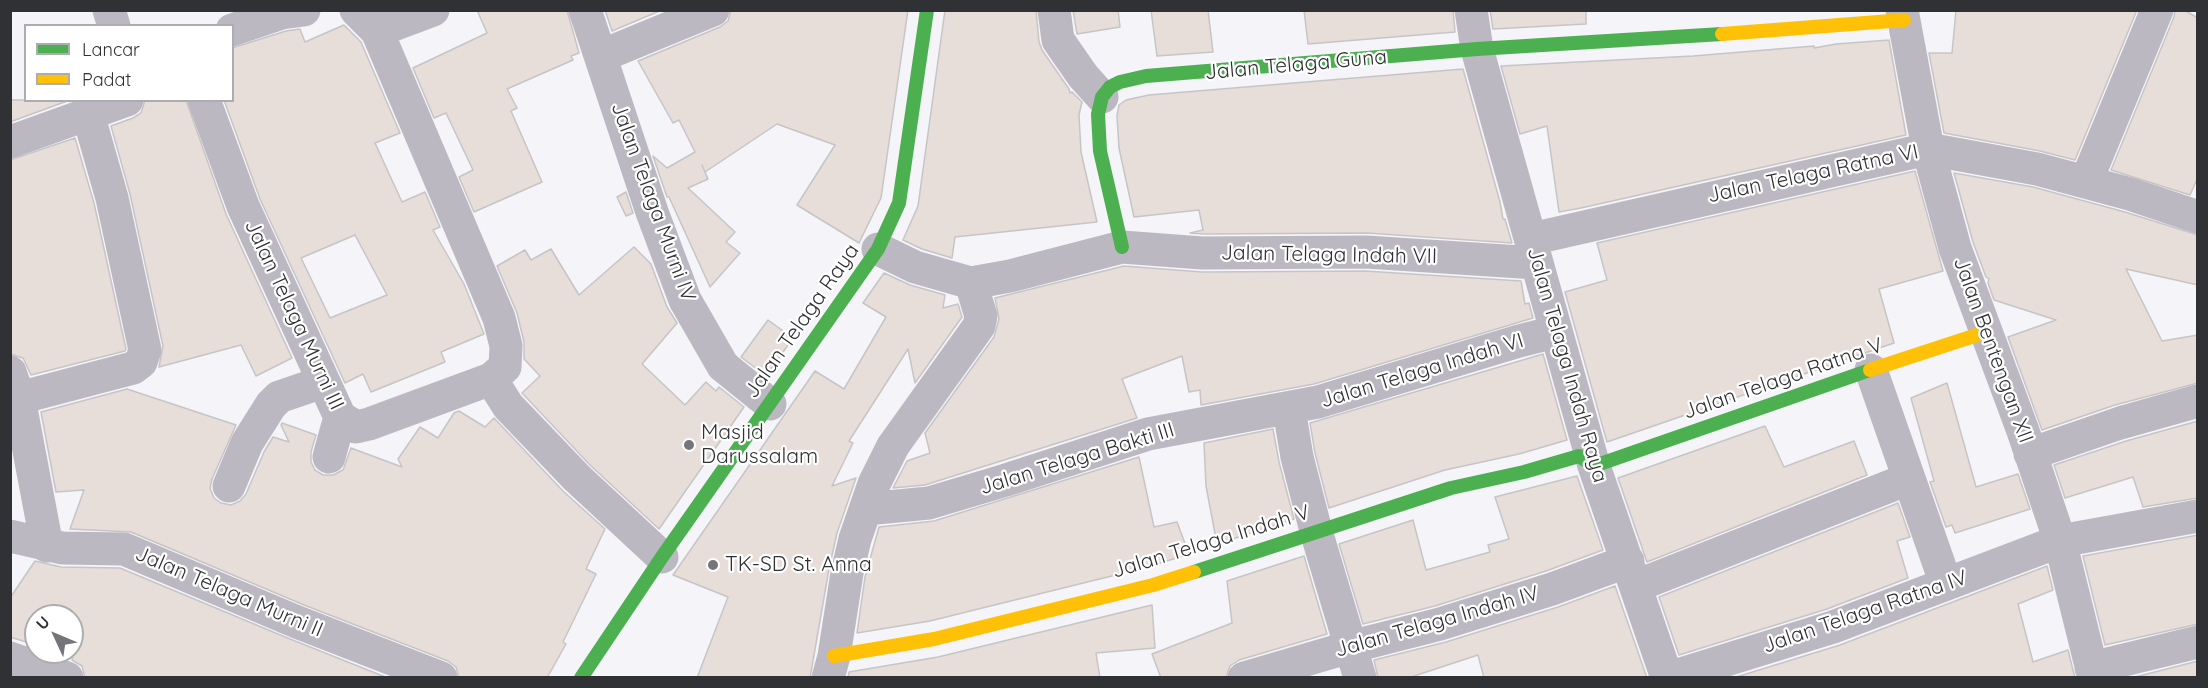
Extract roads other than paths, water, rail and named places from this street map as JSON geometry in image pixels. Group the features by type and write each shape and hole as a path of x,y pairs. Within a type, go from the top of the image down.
{"street":[{"path":"234,29 282,13 304,10"},
{"path":"433,10 366,21 500,318 506,346 505,367 491,379 508,406 577,478 662,557"},
{"name":"Jalan Telaga Murni IV","path":"585,10 652,212 685,300 723,366 770,404"},
{"path":"601,56 713,10"},
{"name":"Jalan Telaga Raya","path":"581,678 662,557 878,249 899,203 927,10"},
{"path":"878,249 915,267 971,283 1010,276 1122,247 1100,151 1098,114 1102,97 1083,76 1058,40 1054,10"},
{"name":"Jalan Telaga Indah Raya","path":"1471,10 1477,49 1594,466 1668,678"},
{"path":"2086,182 2157,10"},
{"name":"Jalan Telaga Guna","path":"1102,97 1110,87 1120,82 1146,76 1477,49 1642,39 1903,15"},
{"name":"Jalan Bentengan XII","path":"1903,15 1928,149 1955,248 2060,541 2093,673"},
{"path":"10,142 121,102"},
{"name":"Jalan Telaga Murni III","path":"205,102 243,206 340,417 356,427 369,424 491,379"},
{"path":"46,546 15,385 133,368 141,362 145,350 112,198 88,114"},
{"name":"Jalan Telaga Ratna VI","path":"1534,251 1928,149 2037,170 2195,210"},
{"name":"Jalan Telaga Indah VII","path":"1122,247 1202,253 1534,251"},
{"path":"831,667 847,573 855,539 873,484 893,446 979,326 981,316 971,283"},
{"name":"Jalan Telaga Indah VI","path":"1289,409 1555,332"},
{"name":"Jalan Telaga Ratna V","path":"1594,466 1986,332"},
{"path":"1871,370 1946,584"},
{"path":"229,486 248,443 271,405 279,397 323,382"},
{"path":"2030,454 2120,423 2198,401"},
{"path":"1289,409 1297,457 1316,531 1360,678"},
{"name":"Jalan Telaga Bakti III","path":"866,509 929,503 1148,434 1289,409"},
{"path":"329,457 340,417"},
{"name":"Jalan Telaga Indah V","path":"831,667 1153,585 1450,488 1524,472 1579,456 1594,466"},
{"name":"Jalan Telaga Indah IV","path":"1244,678 1440,624 1552,589 1632,573 1908,479"},
{"name":"Jalan Telaga Ratna IV","path":"1668,678 1833,627 2060,541 2198,516"},
{"name":"Jalan Telaga Murni II","path":"10,536 62,548 124,549 297,622 441,678"},
{"path":"2093,673 2198,642"},
{"path":"10,658 67,678"}],"place":[{"name":"Masjid Darussalam","path":"689,445"},
{"name":"TK-SD St. Anna","path":"713,565"}]}
